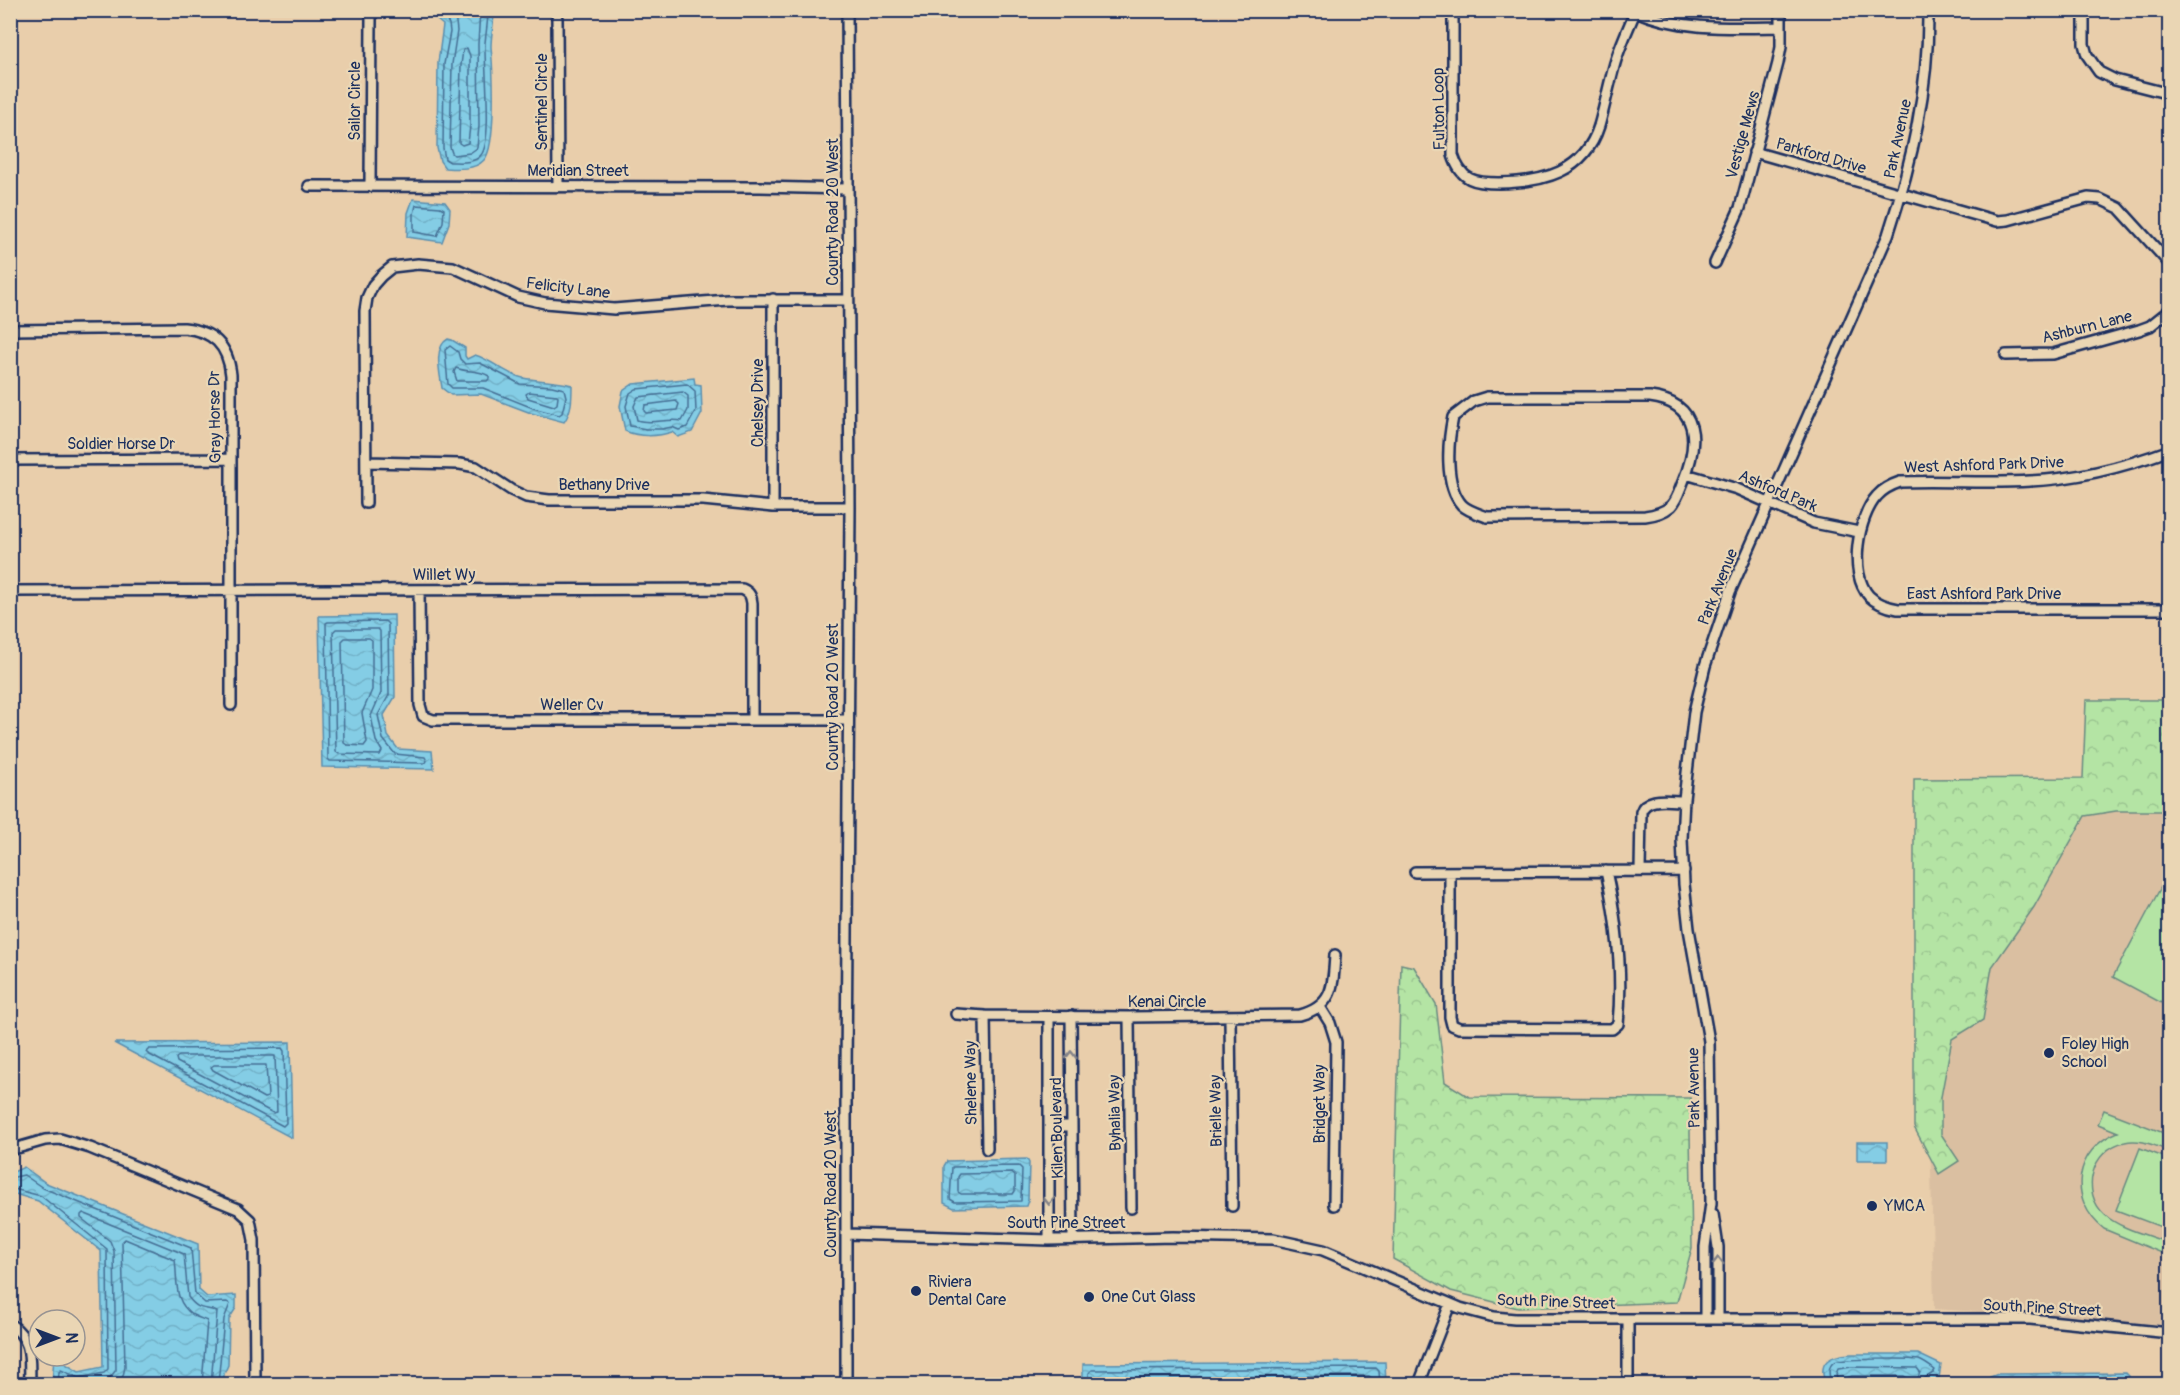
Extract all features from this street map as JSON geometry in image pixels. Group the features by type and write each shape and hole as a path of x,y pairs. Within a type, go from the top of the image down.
{"street":[{"name":"County Road 20 West","path":"846,1384 850,507 847,10"},
{"name":"Fulton Loop","path":"1453,10 1453,155 1462,174 1472,180 1485,183 1544,179 1575,162 1589,146 1598,128 1615,61 1634,11"},
{"name":"Vestige Mews","path":"1715,263 1740,208 1778,63 1781,10"},
{"name":"Park Avenue","path":"1718,1319 1718,1247 1711,1203 1709,1041 1689,929 1684,871 1683,801 1694,712 1705,666 1726,602 1888,235 1914,148 1922,108 1928,41 1928,10"},
{"path":"2084,10 2084,44 2087,55 2099,72 2107,77 2169,97"},
{"path":"1634,11 1689,27 1781,27"},
{"name":"Sailor Circle","path":"370,186 371,17"},
{"name":"Sentinel Circle","path":"556,18 558,186"},
{"name":"Parkford Drive","path":"1754,152 1997,221 2088,198 2100,199 2119,208 2169,264"},
{"name":"Meridian Street","path":"309,186 760,186 847,189"},
{"name":"Felicity Lane","path":"366,503 365,311 367,298 373,285 392,267 418,264 453,267 518,297 545,303 614,309 728,300 848,300"},
{"name":"Chelsey Drive","path":"773,299 773,507"},
{"name":"Ashburn Lane","path":"2006,355 2053,354 2150,326 2169,310"},
{"name":"Gray Horse Dr","path":"10,330 184,328 209,334 222,347 230,366 231,705"},
{"path":"1650,397 1666,399 1687,408 1692,435 1691,459 1678,495 1671,506 1656,514 1645,516 1487,516 1463,506 1450,482 1453,417 1459,406 1487,398 1650,397"},
{"name":"West Ashford Park Drive","path":"1859,532 1868,507 1878,494 1900,482 2004,482 2062,479 2120,467 2169,450"},
{"name":"Soldier Horse Dr","path":"10,460 231,459"},
{"name":"Bethany Drive","path":"366,462 460,464 476,467 526,497 549,500 703,500 773,507 850,507"},
{"name":"Ashford Park","path":"1686,474 1737,489 1814,523 1859,532"},
{"path":"1454,512 1463,506"},
{"name":"East Ashford Park Drive","path":"1859,532 1860,580 1869,596 1885,607 1898,609 2169,609"},
{"name":"Willet Wy","path":"10,591 735,589 748,591 752,603 752,720"},
{"name":"Weller Cv","path":"419,590 420,705 423,716 426,718 445,720 848,720"},
{"path":"1640,871 1643,806 1651,801 1683,801"},
{"path":"1450,872 1450,1017 1452,1025 1459,1028 1490,1029 1612,1029 1618,1024 1620,985 1615,913 1606,871"},
{"path":"1415,872 1684,871"},
{"path":"1320,1007 1334,984 1335,955"},
{"name":"Kenai Circle","path":"956,1014 1048,1017 1300,1015 1320,1007"},
{"name":"Bridget Way","path":"1320,1007 1330,1023 1336,1042 1334,1205"},
{"name":"Shelene Way","path":"985,1016 987,1149"},
{"name":"Kilen Boulevard","path":"1071,1016 1073,1239"},
{"name":"Brielle Way","path":"1230,1016 1232,1206"},
{"name":"Kilen Boulevard","path":"1048,1017 1049,1240"},
{"name":"Byhalia Way","path":"1129,1017 1131,1208"},
{"path":"1049,1126 1072,1126"},
{"path":"10,1150 45,1140 60,1139 90,1148 238,1209 250,1220 254,1240 255,1384"},
{"name":"Park Avenue","path":"1705,1319 1705,1247 1711,1203"},
{"name":"South Pine Street","path":"847,1234 1049,1240 1273,1239 1323,1250 1450,1304 1480,1314 1515,1319 2030,1319 2169,1333"},
{"path":"1419,1384 1450,1304"},
{"path":"1628,1319 1628,1384"},
{"path":"10,1324 18,1329 29,1343 30,1384"}],"shaded area":[{"name":"Foley High School","path":"1923,797 2169,797 2169,1325 1934,1309"}],"green space":[{"path":"2168,666 2170,666 2169,811 2116,811 2085,816 2034,907 1992,967 1983,1020 1952,1039 1941,1097 1941,1134 1959,1161 1939,1174 1914,1127 1914,779 2083,778 2086,700 2169,700"},
{"path":"2169,872 2169,1007 2113,977"},
{"path":"1401,964 1414,967 1436,1004 1445,1082 1469,1097 1691,1098 1692,1248 1677,1302 1518,1308 1451,1291 1393,1259"},
{"path":"2104,1110 2169,1135 2169,1151 2136,1141 2113,1146 2097,1162 2091,1184 2097,1206 2105,1215 2127,1228 2169,1243 2169,1256 2104,1229 2092,1217 2084,1204 2081,1176 2084,1163 2092,1150 2103,1140 2118,1132 2098,1124"},
{"path":"2140,1148 2169,1159 2169,1230 2116,1210"}],"water":[{"path":"437,11 494,11 491,47 493,106 491,139 484,160 476,166 460,169 445,168 440,161 437,148 438,63 443,25 437,20"},
{"path":"413,199 445,202 450,209 449,223 442,242 407,237 408,213"},
{"path":"448,339 465,348 467,359 475,355 517,376 572,385 572,400 567,418 564,422 531,413 481,394 451,395 442,388 439,368 440,348"},
{"path":"694,378 695,384 701,385 702,413 692,432 678,437 672,432 648,436 625,431 620,406 623,391 633,384"},
{"path":"394,615 395,697 384,715 388,736 398,749 432,751 434,769 322,767 319,616"},
{"path":"290,1042 292,1138 114,1043"},
{"path":"1857,1142 1887,1142 1887,1160 1857,1160"},
{"path":"1027,1159 1029,1163 1026,1206 954,1208 944,1203 944,1166 947,1161"},
{"path":"24,1167 46,1183 198,1244 199,1290 207,1297 236,1295 236,1308 229,1319 228,1365 224,1374 224,1384 52,1384 53,1368 72,1368 79,1372 103,1367 101,1251 38,1201 11,1193 11,1173"},
{"path":"1918,1354 1941,1365 1939,1378 1925,1384 1826,1384 1823,1370 1827,1361 1837,1356"},
{"path":"1385,1362 1386,1384 1083,1384 1083,1364"},
{"path":"2126,1373 2130,1384 1985,1384 1990,1377 1998,1374"}],"place":[{"name":"Foley High School","path":"2049,1053"},
{"name":"YMCA","path":"1872,1206"},
{"name":"Riviera Dental Care","path":"916,1291"},
{"name":"One Cut Glass","path":"1089,1297"}]}
